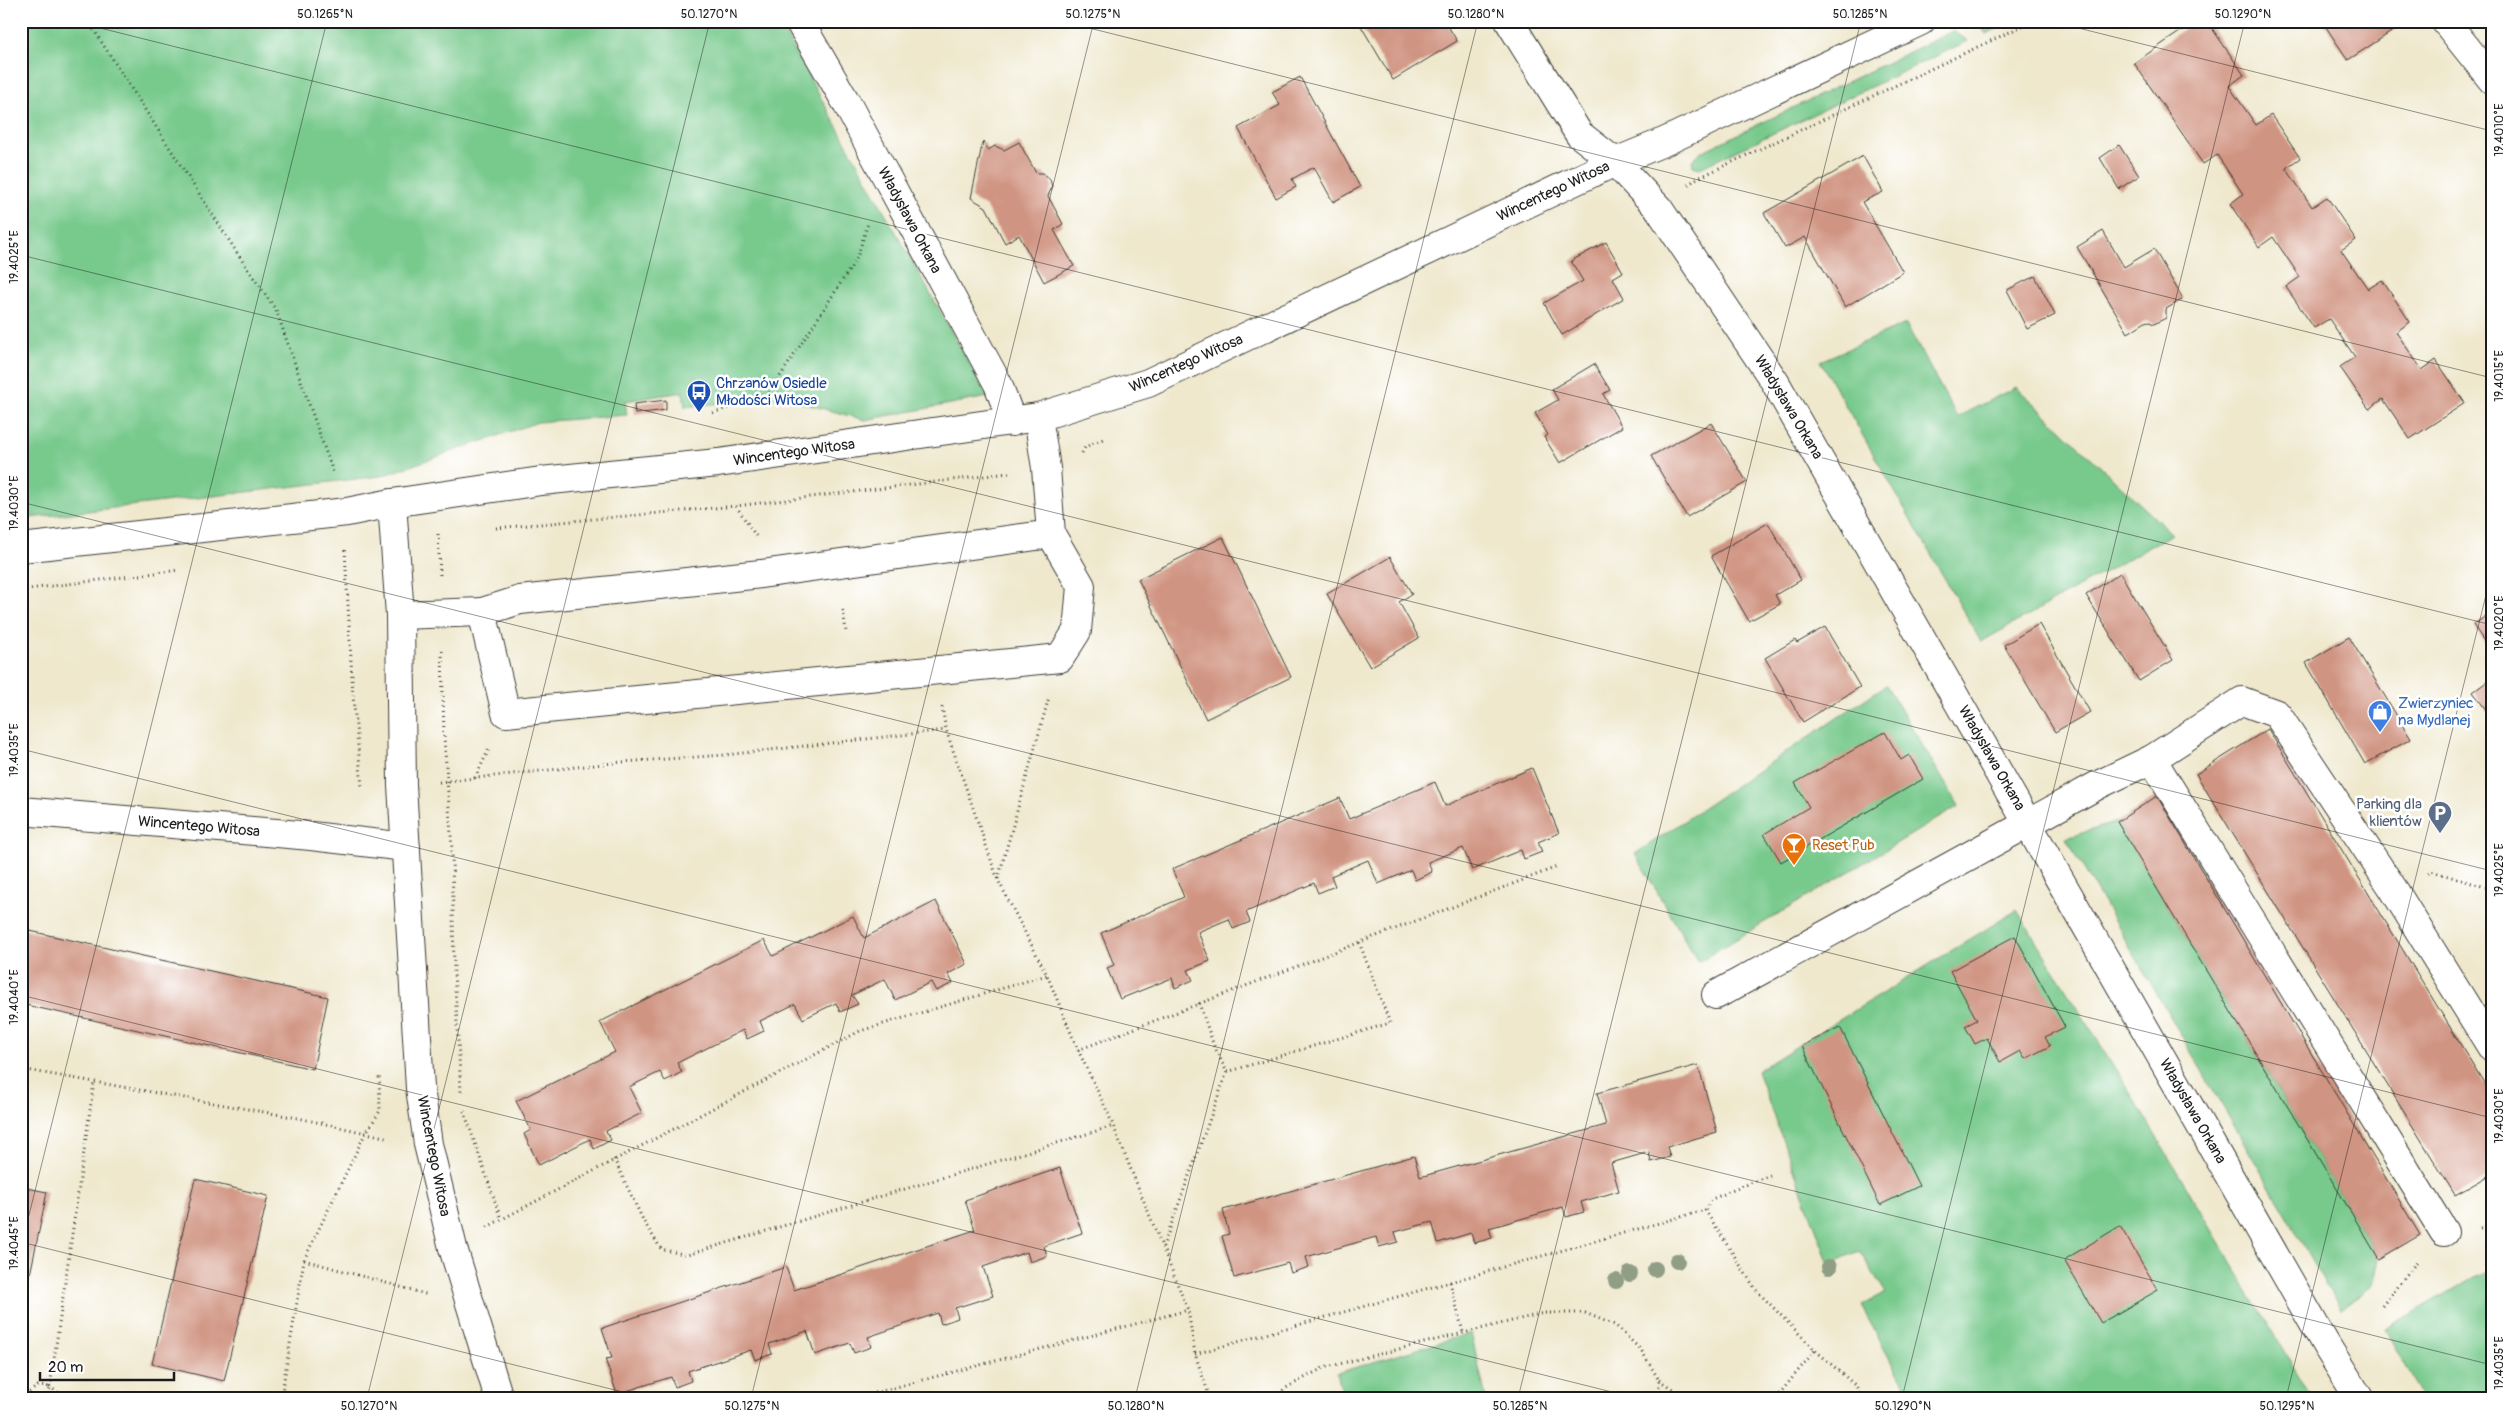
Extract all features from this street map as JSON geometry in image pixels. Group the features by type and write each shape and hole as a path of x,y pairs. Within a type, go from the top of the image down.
{"street":[{"name":"Władysława Orkana","path":"798,21 884,173 998,384 1025,420 1046,468 1051,534"},
{"name":"Władysława Orkana","path":"1510,21 1579,134 1615,162 1659,209 1775,382 2326,1345 2359,1398"},
{"name":"Wincentego Witosa","path":"21,548 347,512 392,502 541,480 718,462 1025,420 1148,383 1615,162 1666,142 1921,21"},
{"path":"2445,21 2492,80"},
{"name":"Wincentego Witosa","path":"392,502 400,615 402,785 420,1088 428,1144 453,1248 499,1398"},
{"path":"400,615 482,612 520,600 761,574 1051,534 1080,586 1077,631 1060,658 506,714 482,612"},
{"path":"2029,823 2152,759 2242,701 2276,714 2394,890 2492,1048"},
{"path":"2152,759 2444,1232"},
{"name":"Wincentego Witosa","path":"21,811 311,836 406,847"},
{"name":"Władysława Orkana","path":"1716,995 2029,823"}],"path":[{"path":"88,21 276,310 347,512"},
{"path":"713,413 768,395 857,258 884,173"},
{"path":"736,506 756,533"},
{"path":"438,534 447,782 452,850 454,971 462,1096"},
{"path":"843,610 846,631"},
{"path":"998,880 1060,658"},
{"path":"937,670 946,730 998,880 1047,975 1078,1050 1113,1126 1163,1248 1188,1310 1195,1354 1210,1398"},
{"path":"447,782 622,762 725,755 946,730"},
{"path":"1078,1050 1557,867"},
{"path":"2431,871 2492,889"},
{"path":"1227,1072 1390,1023 1359,942"},
{"path":"513,1212 860,1031 1047,975"},
{"path":"1163,1248 1227,1072 1214,1046 1199,1003"},
{"path":"21,1069 298,1118 365,1134 428,1144"},
{"path":"49,1398 94,1082"},
{"path":"462,1106 501,1219"},
{"path":"614,1159 644,1222 661,1250 687,1255 1113,1126"},
{"path":"281,1398 304,1260 365,1134"},
{"path":"1195,1354 1705,1210 1712,1199 1770,1175"},
{"path":"1705,1210 1756,1290 1816,1350 1856,1386 1863,1398"},
{"path":"2382,1306 2444,1232"},
{"path":"304,1260 471,1307"},
{"path":"1450,1282 1463,1332"},
{"path":"855,1398 1188,1310"},
{"path":"1276,1398 1284,1389 1323,1368 1544,1313 1585,1313 1616,1325 1641,1350 1658,1380 1659,1398"},
{"path":"1776,1398 1816,1350"},
{"path":"1658,1380 1686,1398"},
{"path":"21,1398 38,1386 50,1387 57,1392 83,1398"}],"green space":[{"path":"21,21 778,21 988,397 865,420 780,397 685,407 683,392 625,401 627,415 538,422 381,476 21,519"},
{"path":"1984,21 2013,21 1986,34 1982,28"},
{"path":"1953,31 1968,41 1700,168 1693,166 1692,160 1701,152"},
{"path":"1906,324 1957,417 2016,387 2172,534 1981,642 1820,361"},
{"path":"1886,685 1959,806 1698,962 1635,854"},
{"path":"2117,822 2379,1259 2373,1285 2341,1309 2066,838"},
{"path":"2017,910 2129,1091 2312,1398 1912,1398 1861,1306 1886,1293 1859,1251 1829,1264 1757,1071"},
{"path":"2492,1270 2492,1398 2422,1398 2385,1329 2474,1277"},
{"path":"1471,1333 1486,1398 1344,1398 1337,1373"}],"building":[{"path":"1358,21 1445,21 1457,41 1393,80"},
{"path":"2196,21 2207,21 2244,75 2229,86 2256,125 2271,115 2300,158 2286,168 2312,207 2327,197 2356,240 2341,250 2368,289 2382,280 2410,322 2396,332 2422,370 2436,360 2465,403 2410,439 2383,399 2369,409 2340,367 2355,357 2329,319 2314,328 2286,287 2300,277 2273,237 2259,247 2230,204 2243,194 2217,155 2203,164 2134,63"},
{"path":"2322,21 2400,21 2402,25 2348,60"},
{"path":"1300,77 1360,187 1333,202 1314,167 1292,179 1296,187 1276,198 1238,128 1280,105 1272,92"},
{"path":"983,141 988,150 995,146 1004,150 1019,142 1036,173 1043,173 1050,179 1052,187 1048,196 1063,224 1054,230 1074,266 1044,282 1019,235 1005,243 986,207 971,198"},
{"path":"2119,145 2139,176 2119,189 2100,158"},
{"path":"1863,156 1883,192 1862,202 1903,272 1845,307 1805,237 1785,248 1764,213"},
{"path":"2103,231 2124,267 2154,249 2183,299 2166,309 2166,318 2154,324 2147,321 2128,333 2077,247"},
{"path":"1606,242 1623,272 1613,278 1624,298 1562,335 1544,303 1583,281 1571,261"},
{"path":"2035,276 2055,315 2027,329 2007,290"},
{"path":"1594,364 1610,390 1603,394 1622,427 1560,463 1544,437 1548,435 1535,413 1558,400 1552,389"},
{"path":"666,400 666,410 635,414 634,404"},
{"path":"1711,423 1747,482 1687,517 1651,456"},
{"path":"1768,523 1801,580 1775,595 1780,604 1749,621 1711,556"},
{"path":"1223,537 1291,677 1206,719 1138,579"},
{"path":"1390,557 1412,594 1399,602 1419,638 1370,667 1327,594"},
{"path":"2120,573 2173,660 2139,681 2086,595"},
{"path":"2492,612 2492,653 2473,625"},
{"path":"2039,624 2090,712 2055,732 2004,645"},
{"path":"1825,627 1860,687 1803,722 1765,658 1795,640 1797,643"},
{"path":"2349,637 2411,739 2365,764 2306,663"},
{"path":"2492,678 2492,718 2473,692"},
{"path":"2268,729 2492,1096 2492,1174 2455,1195 2196,774"},
{"path":"1885,732 1901,760 1909,755 1923,779 1781,862 1764,834 1809,807 1795,783"},
{"path":"1532,768 1559,833 1538,842 1542,852 1524,859 1521,850 1472,870 1463,848 1428,862 1432,872 1415,880 1411,870 1378,884 1368,860 1331,876 1335,886 1318,893 1314,883 1246,912 1250,922 1233,929 1229,919 1198,932 1210,961 1188,970 1193,980 1175,988 1172,978 1120,999 1107,968 1114,965 1101,933 1184,897 1172,869 1340,798 1349,819 1435,782 1445,806"},
{"path":"2157,796 2420,1235 2379,1259 2117,822"},
{"path":"936,901 967,964 948,974 953,983 936,991 931,982 895,1000 885,979 852,995 858,1004 840,1012 836,1003 803,1019 795,1004 760,1021 764,1031 747,1039 743,1030 677,1063 682,1072 665,1081 660,1072 629,1087 642,1113 606,1131 611,1140 594,1149 590,1139 539,1165 524,1134 531,1130 516,1101 615,1052 600,1022 764,940 773,956 853,916 864,938"},
{"path":"21,929 328,997 313,1069 21,1004"},
{"path":"2015,936 2065,1027 2045,1037 2050,1046 2025,1059 2020,1051 2000,1062 1987,1038 1975,1044 1965,1026 1977,1020 1950,971"},
{"path":"1840,1027 1919,1186 1880,1205 1802,1046"},
{"path":"1698,1065 1717,1132 1667,1147 1670,1157 1651,1162 1649,1152 1611,1163 1619,1191 1581,1202 1584,1212 1566,1217 1563,1207 1489,1228 1492,1238 1474,1243 1471,1233 1438,1243 1432,1222 1395,1232 1398,1242 1379,1247 1376,1237 1306,1257 1309,1267 1291,1273 1288,1263 1234,1278 1222,1236 1229,1234 1223,1210 1414,1156 1420,1177 1606,1125 1597,1093"},
{"path":"1060,1168 1082,1233 1044,1246 1047,1256 1030,1262 1027,1252 983,1267 993,1296 955,1308 958,1318 941,1324 938,1313 868,1337 871,1347 854,1353 850,1343 815,1355 807,1331 769,1344 772,1354 755,1360 751,1350 688,1371 691,1381 675,1387 671,1377 617,1394 605,1359 612,1358 602,1328 786,1267 794,1290 975,1230 965,1200"},
{"path":"195,1179 268,1196 224,1381 152,1364"},
{"path":"21,1187 47,1192 22,1314 21,1314"},
{"path":"2120,1226 2158,1290 2101,1323 2064,1260"}],"place":[{"name":"Chrzanów Osiedle Młodości Witosa","path":"699,413"},
{"name":"Zwierzyniec na Mydlanej","path":"2380,733"},
{"name":"Parking dla klientów","path":"2440,834"},
{"name":"Reset Pub","path":"1794,866"}]}
